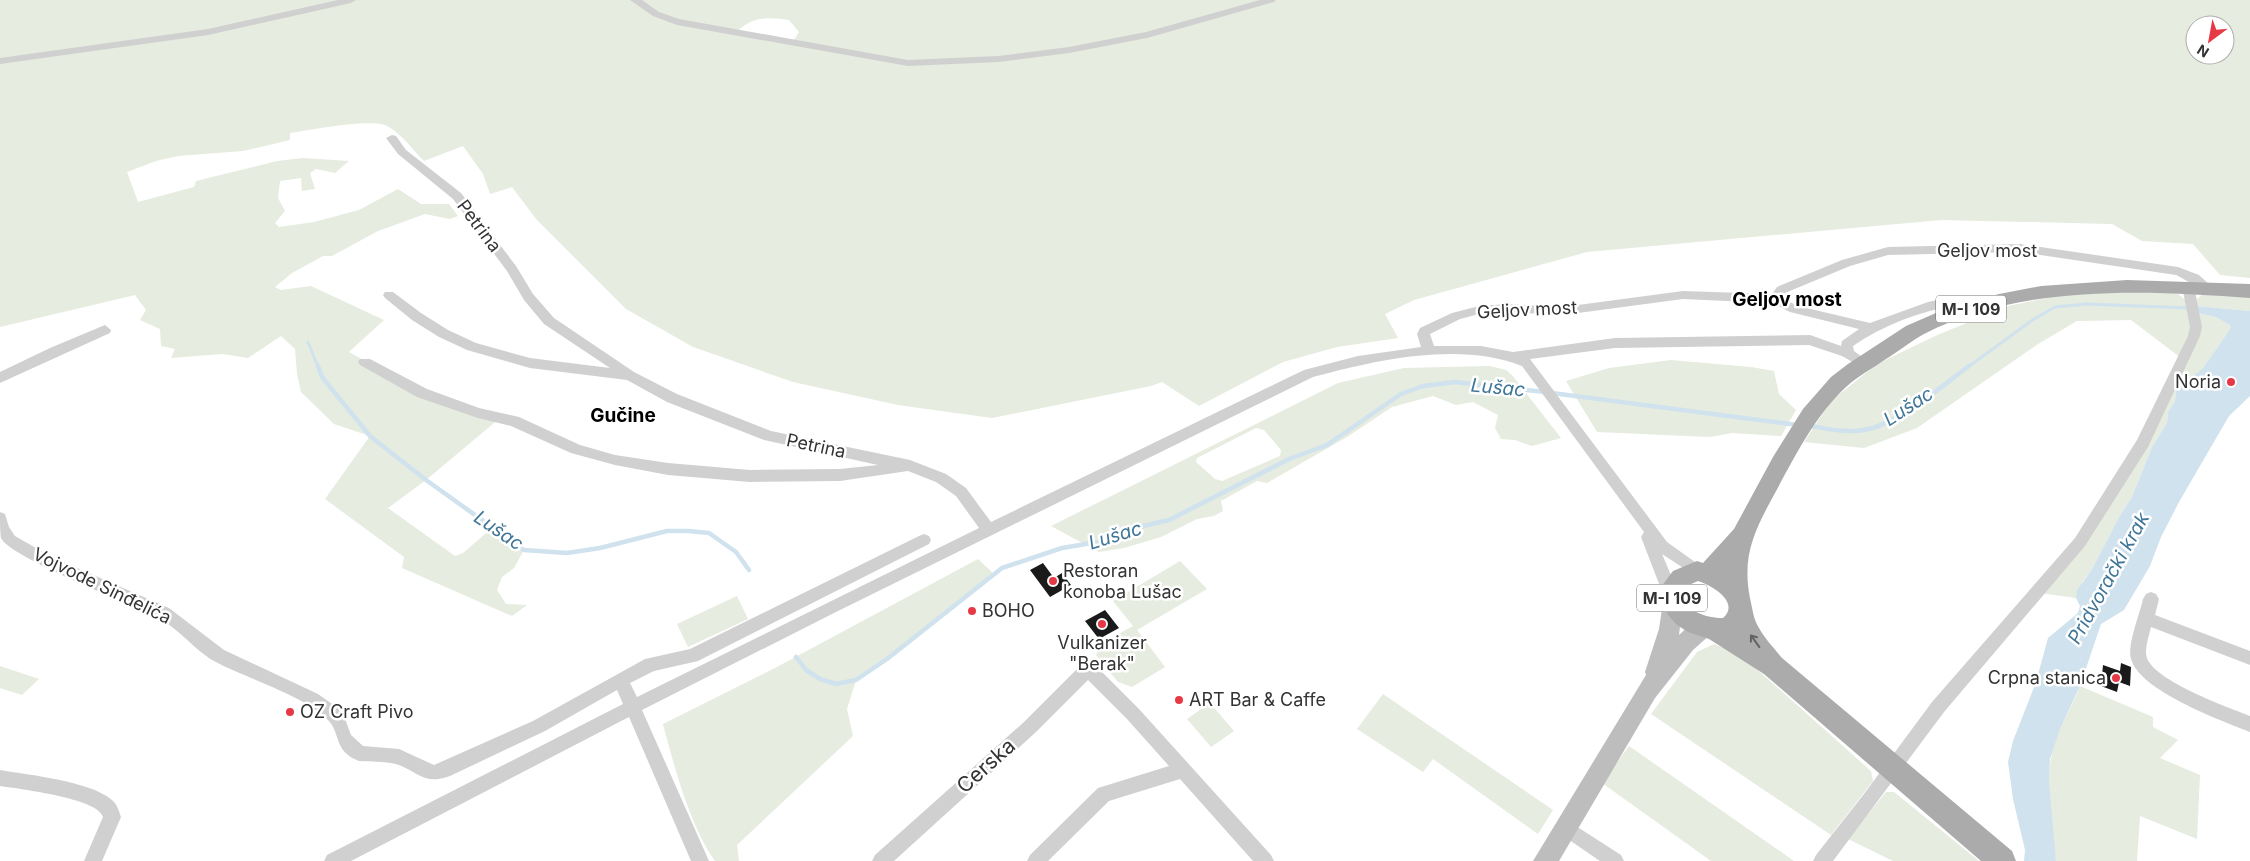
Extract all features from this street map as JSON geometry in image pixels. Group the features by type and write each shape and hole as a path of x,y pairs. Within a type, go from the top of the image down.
{"main road":[{"name":"M-I 109","path":"1992,853 1774,666 1709,628 1684,617 1672,598 1672,585 1677,578 1702,573 1743,532 1808,418 1838,383 1855,358 1925,324 1970,309 2008,299 2061,290 2250,292"},
{"name":"M-I 109","path":"1743,532 1733,581 1738,603 1744,626 1774,666"},
{"name":"M-I 109","path":"1702,573 1729,586 1738,603 1738,619 1732,625 1709,628"}],"street":[{"path":"0,61 208,32 351,0"},
{"path":"635,0 656,14 676,22 908,63 998,59 1069,50 1147,35 1271,0"},
{"name":"Petrina","path":"392,138 402,152 457,196 512,269 528,297 549,320 629,375 672,398 770,436 910,466 941,478 962,492 989,530"},
{"name":"Geljov most","path":"1775,299 1780,290 1864,258 1888,251 1959,249 2020,248 2101,258 2178,271 2195,278 2195,291"},
{"path":"1822,861 1938,707 2080,542 2143,442 2194,336 2196,327 2194,318 2195,291"},
{"name":"Petrina","path":"389,295 418,320 439,333 472,348 550,368 629,375"},
{"name":"Geljov most","path":"1429,352 1423,334 1426,331 1456,316 1479,310 1507,308 1563,311 1683,295 1775,299 1790,307 1857,322 1870,328"},
{"path":"1855,358 1847,344 1870,328 1932,305 1957,300 1970,309"},
{"path":"0,378 55,351 105,330"},
{"path":"1515,356 1615,343 1810,340 1855,358"},
{"path":"333,861 634,707 1308,373 1347,362 1392,355 1429,352 1497,351 1515,356 1527,363 1638,516 1662,546 1702,573"},
{"path":"364,362 422,393 478,413 514,421 576,449 615,460 668,469 750,476 848,474 910,466"},
{"path":"1638,516 1664,574 1672,598 1670,629 1666,645 1647,691"},
{"name":"Vojvode Sinđelića","path":"1,525 10,540 45,560 164,613 218,655 312,699 336,716 345,740 359,753 399,757 428,772 434,773 444,770 539,726 621,680"},
{"path":"700,861 621,680 651,664 692,656 924,540"},
{"path":"2151,600 2139,658 2144,668 2163,684 2250,724"},
{"path":"2147,619 2250,658"},
{"path":"1545,861 1647,691 1685,643 1709,628"},
{"name":"Cerska","path":"881,861 1030,727 1088,668 1133,714 1182,770"},
{"path":"1036,861 1104,794 1182,770 1265,861"},
{"path":"0,778 73,793 99,800 108,806 112,816 93,861"},
{"path":"1565,827 1615,861"}],"shaded area":[{"path":"0,0 348,0 208,32 0,60"},
{"path":"353,0 633,0 655,15 908,63 998,60 1147,36 1273,0 2250,0 2250,278 2220,275 2193,244 2142,241 2112,224 1942,220 1587,252 1414,300 1385,314 1398,338 1337,347 1283,362 1199,406 1162,382 1151,386 992,418 898,405 793,382 693,347 626,309 536,219 512,187 490,194 483,174 463,146 424,161 402,137 387,126 368,123 355,124 290,133 290,140 243,151 178,156 156,161 127,172 138,202 194,187 196,181 277,161 303,158 349,161 335,173 316,169 310,173 315,189 302,191 301,178 280,181 278,198 285,211 275,223 279,227 314,222 359,210 398,189 421,204 449,204 458,216 450,219 425,214 378,231 332,256 323,256 292,273 275,287 281,290 311,286 384,320 349,352 422,393 500,418 426,480 388,508 455,556 463,553 492,528 524,550 514,568 502,577 497,590 506,604 527,605 512,616 402,568 404,557 325,499 370,436 334,424 301,392 295,349 281,336 248,358 222,354 171,358 175,349 161,346 160,329 140,320 146,310 135,295 0,327 0,62 208,33"},
{"path":"637,0 1268,0 1146,35 1069,50 998,58 908,62 792,43 799,32 789,20 760,19 748,23 736,33 657,14"},
{"path":"2114,291 2165,292 2178,294 2186,300 2194,327 2181,358 2131,320 2077,321 2038,344 1917,428 1864,448 1804,442 1831,401 1877,364 1935,336 2008,306 2057,296"},
{"path":"2203,294 2250,295 2250,311 2197,306 2197,299"},
{"path":"2198,313 2216,317 2231,326 2230,329 2203,368 2176,389 2175,401 2168,412 2167,423 2152,447 2132,497 2119,517 2092,569 2082,582 2076,598 2040,593 2145,443"},
{"path":"1671,360 1751,367 1774,371 1779,394 1796,410 1781,436 1732,433 1710,437 1597,432 1566,381 1609,368"},
{"path":"1490,366 1506,370 1512,375 1561,438 1532,446 1515,440 1501,439 1495,428 1498,415 1473,402 1456,405 1433,396 1392,407 1347,437 1267,483 1257,481 1221,501 1223,511 1214,516 1197,519 1161,537 1124,548 1099,552 1051,526 1338,383 1404,368","holes":["1256,428 1264,430 1281,450 1280,456 1222,481 1215,479 1196,462 1197,458"]},
{"path":"978,559 994,574 887,659 856,680 847,709 853,736 737,845 739,861 715,861 706,847 690,813 663,724 775,668"},
{"path":"1180,561 1207,589 1137,630 1165,667 1132,687 1118,682 1096,655 1102,643 1133,626 1113,601"},
{"path":"737,596 748,619 688,647 677,624"},
{"path":"1714,644 1742,656 1871,771 1873,781 1831,835 1651,714 1697,652"},
{"path":"0,666 39,679 22,695 0,688"},
{"path":"2080,686 2153,717 2153,727 2178,740 2160,758 2200,775 2197,839 2140,816 2137,861 2056,861 2049,801 2051,756 2055,742"},
{"path":"1383,694 1553,810 1538,834 1433,759 1423,772 1357,729"},
{"path":"1210,703 1234,731 1211,747 1187,719"},
{"path":"1629,746 1794,861 1711,861 1602,783"},
{"path":"1886,792 1894,792 1979,861 1893,861 1848,839"}],"water":[{"name":"Pridvorački krak","path":"2197,306 2250,311 2250,396 2229,416 2179,502 2161,537 2150,566 2124,610 2101,624 2080,686 2060,729 2050,759 2049,782 2056,861 2024,861 2025,850 2013,799 2008,762 2013,741 2036,682 2048,638 2078,613 2080,606 2076,598 2077,590 2092,569 2119,517 2132,497 2152,447 2167,423 2168,412 2175,401 2176,389 2203,368 2230,329 2231,326 2216,317 2198,313"}],"building":[{"name":"Restoran konoba Lušac","path":"1043,563 1054,578 1062,573 1071,585 1050,597 1030,570"},
{"name":"Vulkanizer \"Berak\"","path":"1105,610 1119,628 1099,639 1085,621"},
{"name":"Crpna stanica","path":"2121,663 2131,667 2130,686 2119,682 2117,692 2101,686 2103,665 2120,671"}],"waterway":[{"name":"Lušac","path":"1968,367 2034,319 2055,307 2087,304 2190,308"},
{"name":"Lušac","path":"308,342 318,367"},
{"name":"Lušac","path":"318,366 322,377 370,436 426,480 524,550 567,553 600,548 667,531 688,531 709,533 736,552 749,570"},
{"name":"Lušac","path":"1810,426 1850,431 1877,427 1919,404 1969,366"},
{"name":"Lušac","path":"796,657 806,670 820,679 836,684 856,680 887,659 1002,568 1062,548 1110,540 1122,531 1169,520 1289,459 1327,445 1401,394 1423,386 1455,382 1545,392"},
{"name":"Lušac","path":"1552,393 1798,425"}],"place":[{"name":"Noria","path":"2231,382"},
{"name":"Restoran konoba Lušac","path":"1053,581"},
{"name":"BOHO","path":"972,611"},
{"name":"Vulkanizer \"Berak\"","path":"1102,624"},
{"name":"Crpna stanica","path":"2116,678"},
{"name":"ART Bar & Caffe","path":"1179,700"},
{"name":"OZ Craft Pivo","path":"290,712"}],"district":[{"name":"Geljov most","path":"1787,299"},
{"name":"Gučine","path":"623,415"}]}
